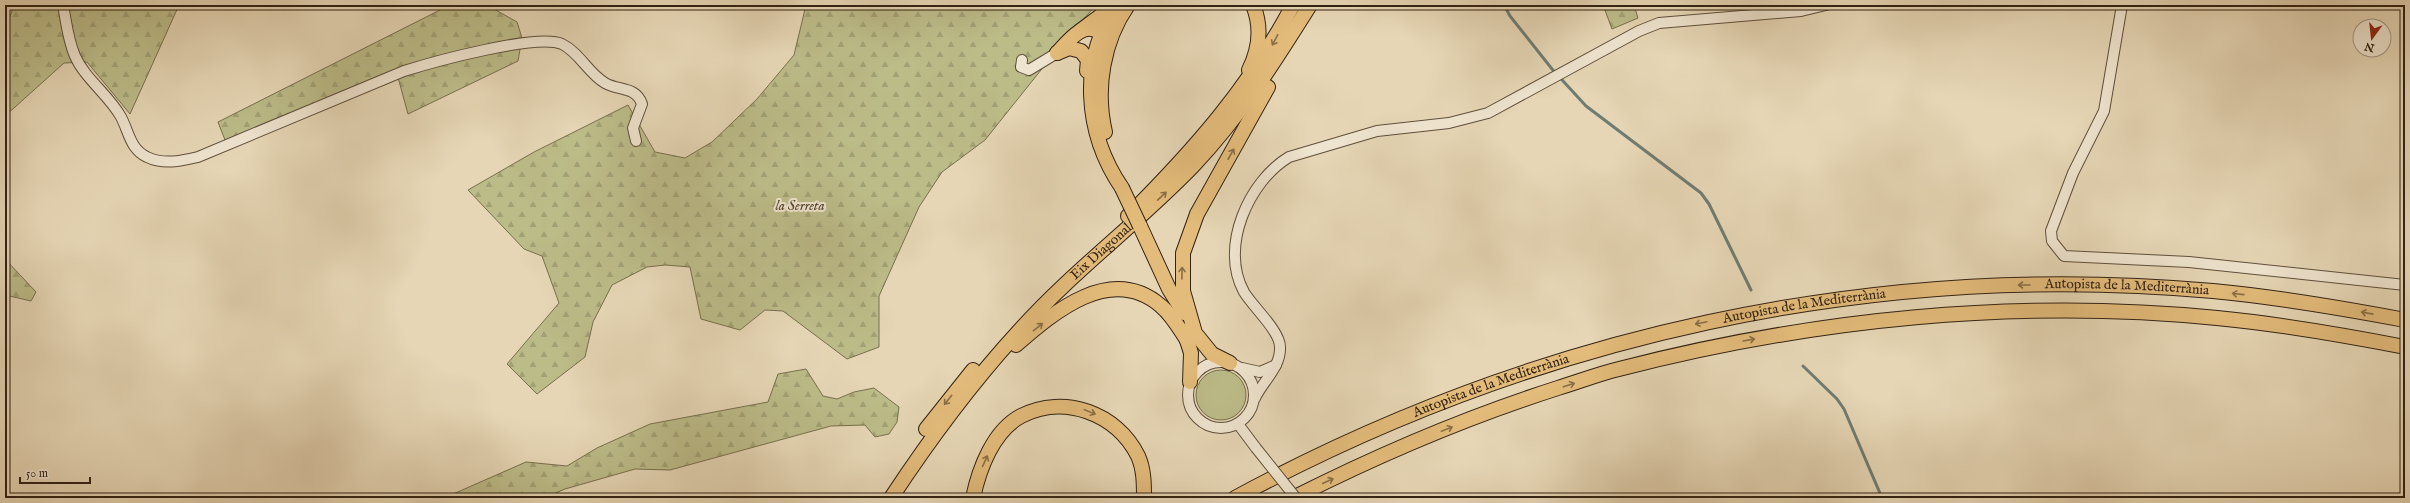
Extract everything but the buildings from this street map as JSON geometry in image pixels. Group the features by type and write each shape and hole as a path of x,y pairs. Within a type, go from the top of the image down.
{"highway":[{"path":"1057,54 1080,31 1116,5"},
{"path":"1101,36 1116,5"},
{"path":"1096,110 1109,44 1128,5"},
{"path":"1214,124 1249,70 1255,55 1259,29 1252,5"},
{"name":"Eix Diagonal","path":"882,498 928,426 978,364 1023,317 1179,165 1214,124 1260,63 1293,5"},
{"name":"Eix Diagonal","path":"891,498 929,440 977,380 1042,307 1166,193 1222,134 1264,80 1310,5"},
{"path":"1190,382 1192,367 1191,337 1181,278 1186,241 1204,202 1314,5"},
{"path":"1080,31 1092,28 1101,36 1103,43 1096,81 1096,110 1102,150 1114,177 1122,188 1191,337"},
{"path":"1057,54 1073,48 1081,51 1087,56 1088,64 1086,84 1096,110"},
{"name":"Autopista de la Mediterrània","path":"1235,498 1325,452 1412,413 1547,364 1686,326 1828,300 2020,284 2116,286 2261,296 2405,320"},
{"path":"977,380 1056,313 1078,299 1106,290 1130,291 1152,300 1169,314 1191,337 1212,354 1235,366"},
{"name":"Autopista de la Mediterrània","path":"1294,498 1396,449 1464,422 1603,374 1739,342 1834,326 1977,313 2121,312 2263,323 2405,347"},
{"path":"973,498 988,453 1007,428 1020,417 1049,407 1069,407 1085,410 1111,423 1131,444 1142,470 1144,498"}],"street":[{"path":"63,5 75,57 121,117 129,140 137,150 147,157 161,161 179,161 198,157 404,71 425,64 540,41 564,45 605,83 629,89 638,96 642,104 633,128 636,141"},
{"path":"1277,364 1260,372 1249,372 1235,366 1212,363 1201,368 1190,382 1188,398 1190,406 1200,421 1216,428 1225,428 1238,424 1248,416 1261,386 1277,364 1280,355 1279,341 1243,290 1234,252 1245,213 1256,189 1270,170 1289,157 1377,131 1468,120 1488,113 1594,54 1659,22 1801,11 1826,5"},
{"path":"2122,5 2104,111 2073,173 2051,232 2052,241 2064,256 2189,262 2405,285"},
{"path":"1022,60 1021,67 1029,70 1057,54"},
{"path":"1235,366 1252,381 1255,398"},
{"path":"1238,424 1294,498"}],"green space":[{"path":"14,5 179,5 130,114 87,62 64,63 5,116 5,31"},
{"path":"450,5 487,5 517,22 522,38 518,61 408,114 396,70 225,140 218,122"},
{"name":"la Serreta","path":"806,5 1096,5 1065,40 985,140 942,172 919,207 879,296 879,347 847,359 783,311 765,310 740,330 701,319 690,267 665,265 647,267 612,285 593,322 585,357 537,394 507,364 559,303 542,256 524,249 468,190 534,152 628,105 655,152 685,158 712,142 757,99 794,55"},
{"path":"1603,5 1634,5 1638,18 1612,29"},
{"path":"5,259 36,292 31,301 5,295"},
{"path":"806,369 823,396 837,399 854,392 874,388 899,407 897,422 889,434 875,437 865,425 831,426 670,470 635,469 565,489 544,498 444,498 526,462 567,466 597,448 650,424 768,402 778,374"},
{"path":"1226,370 1231,371 1239,377 1245,385 1245,405 1239,413 1231,419 1216,420 1211,419 1203,413 1197,405 1196,390 1197,385 1203,377 1211,371"}],"waterway":[{"path":"1504,5 1510,16 1552,69 1586,106 1701,193 1709,204 1751,290"},
{"path":"1803,366 1837,399 1844,409 1882,498"}]}
